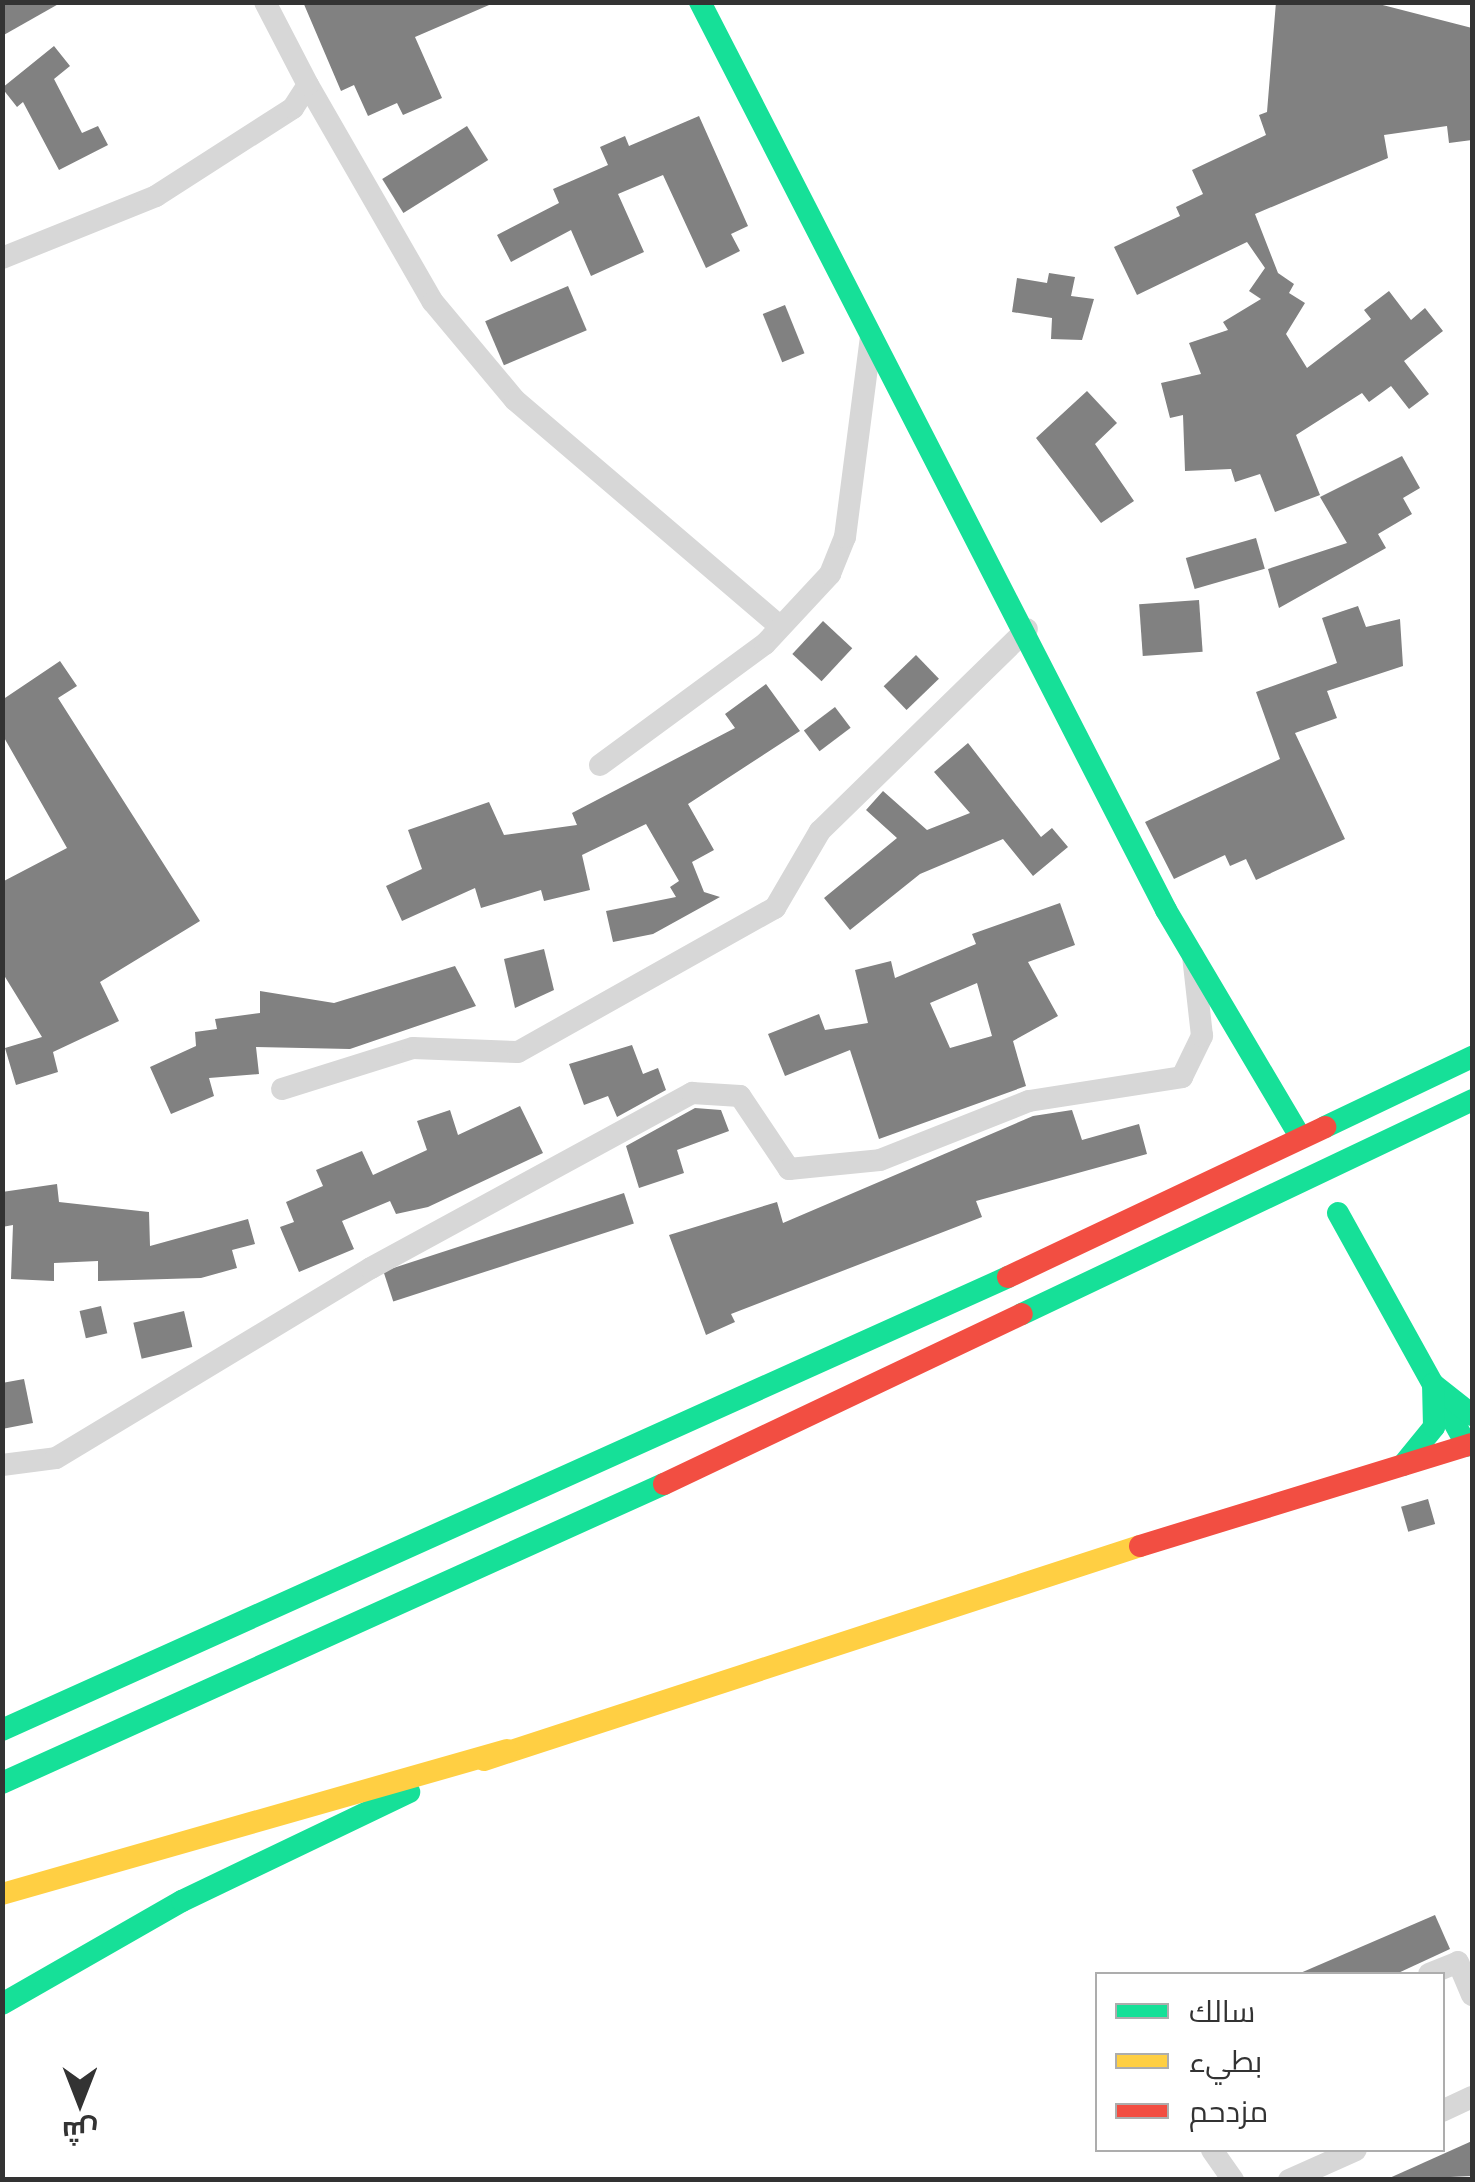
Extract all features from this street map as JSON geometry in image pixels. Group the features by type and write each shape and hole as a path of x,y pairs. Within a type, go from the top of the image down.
{"main road":[{"path":"700,2 872,327 1193,956 1299,1135"},
{"path":"2,1730 676,1432 1472,1058"},
{"path":"2,1784 594,1517 1472,1100"},
{"path":"2,1894 506,1750 1396,1469 1471,1450 1338,1213"},
{"path":"1433,1384 1472,1415"},
{"path":"1396,1469 1428,1440 1433,1384"},
{"path":"2,2004 182,1901 506,1750"}],"street":[{"path":"265,2 308,85 433,302 515,400 776,624"},
{"path":"2,258 156,196 293,108 308,85"},
{"path":"600,765 765,644 776,624 830,574 845,537 872,327"},
{"path":"282,1090 413,1048 518,1052 775,908 820,832 1027,629"},
{"path":"2,1465 56,1458 371,1268 692,1092 740,1096 789,1169 880,1160 1029,1101 1182,1077 1202,1036 1193,956"},
{"path":"1435,1972 1465,1959 1472,1994"},
{"path":"1445,2110 1472,2098"},
{"path":"1213,2152 1233,2180"},
{"path":"1289,2180 1352,2152"}],"building":[{"path":"2,2 62,2 2,36"},
{"path":"303,2 496,2 415,37 442,98 403,115 397,103 368,116 354,85 341,91"},
{"path":"1276,2 1371,2 1472,28 1472,140 1449,143 1447,126 1384,135 1388,158 1255,214 1278,273 1294,284 1289,293 1305,303 1286,334 1307,368 1371,319 1364,310 1389,291 1411,320 1425,308 1443,331 1404,361 1429,394 1409,409 1391,386 1369,402 1362,393 1296,435 1320,495 1275,512 1260,474 1235,482 1231,469 1185,471 1183,415 1170,418 1161,383 1201,374 1189,343 1228,330 1223,322 1261,299 1249,291 1265,268 1247,242 1137,295 1114,247 1180,216 1176,207 1203,194 1192,170 1266,135 1259,115 1267,112"},
{"path":"54,46 70,66 54,79 82,133 98,126 108,145 59,170 23,102 17,107 2,88"},
{"path":"699,116 748,226 731,234 740,251 706,268 663,175 618,194 644,252 591,276 571,230 511,262 497,235 559,203 553,189 608,165 600,147 625,136 629,146"},
{"path":"467,126 488,160 403,213 382,179"},
{"path":"1049,273 1075,277 1071,296 1094,299 1082,340 1051,339 1052,318 1012,312 1017,278 1047,283"},
{"path":"568,286 587,330 504,365 485,321"},
{"path":"785,305 804,353 782,362 763,314"},
{"path":"1087,391 1117,423 1095,444 1134,501 1101,523 1036,438"},
{"path":"1402,456 1420,488 1403,498 1412,514 1378,534 1386,548 1279,608 1268,569 1347,543 1320,497"},
{"path":"1256,538 1265,569 1195,589 1186,558"},
{"path":"1199,600 1203,652 1143,656 1139,604"},
{"path":"1358,606 1366,627 1400,619 1403,666 1327,691 1337,718 1295,733 1345,839 1256,880 1246,859 1230,866 1225,855 1174,879 1145,822 1280,759 1256,692 1337,663 1322,618"},
{"path":"823,621 852,648 822,681 792,654"},
{"path":"916,655 939,679 907,710 884,686"},
{"path":"60,661 77,686 58,698 200,921 100,982 119,1021 53,1052 58,1072 16,1085 5,1048 42,1037 2,972 2,882 67,848 2,734 2,700"},
{"path":"766,684 800,731 688,804 714,850 692,862 704,892 720,897 653,934 613,942 606,911 676,897 670,887 679,881 646,824 582,855 590,890 544,901 541,890 481,908 475,888 402,921 386,886 422,869 408,830 489,802 504,835 577,825 572,813 735,728 725,714"},
{"path":"835,707 851,728 820,751 804,730"},
{"path":"968,743 1041,837 1052,828 1068,847 1033,876 1003,839 920,874 850,930 824,898 897,838 866,810 883,791 927,830 970,813 934,772"},
{"path":"1060,903 1075,945 1028,962 1058,1016 1013,1041 1026,1086 879,1139 850,1050 785,1076 768,1034 819,1014 825,1030 868,1023 855,970 891,961 895,978 976,944 972,934","holes":["977,983 992,1036 950,1048 930,1003"]},
{"path":"544,949 554,990 515,1008 504,959"},
{"path":"455,966 476,1006 350,1049 256,1047 259,1074 209,1078 214,1096 171,1114 150,1067 196,1046 195,1032 217,1029 215,1019 260,1013 260,991 334,1003"},
{"path":"632,1045 643,1074 658,1068 666,1090 617,1117 608,1096 584,1105 569,1064"},
{"path":"520,1106 543,1153 428,1207 396,1214 390,1201 342,1221 354,1249 299,1272 280,1227 294,1222 286,1202 323,1186 316,1170 362,1151 373,1175 427,1150 417,1121 450,1110 458,1135"},
{"path":"695,1108 721,1110 729,1131 677,1150 684,1173 639,1188 626,1146"},
{"path":"1072,1110 1082,1140 1139,1124 1147,1154 976,1201 982,1217 731,1314 735,1322 706,1335 669,1235 777,1202 783,1223 1033,1116"},
{"path":"57,1184 59,1202 149,1212 150,1246 248,1219 255,1244 232,1250 237,1268 201,1278 98,1281 98,1261 54,1263 54,1281 11,1279 13,1225 2,1227 2,1192"},
{"path":"624,1193 634,1223 393,1302 383,1271"},
{"path":"101,1306 107,1333 86,1338 80,1311"},
{"path":"184,1311 192,1347 142,1359 133,1323"},
{"path":"24,1379 33,1423 2,1429 2,1383"},
{"path":"1428,1499 1435,1524 1408,1532 1401,1507"},
{"path":"1435,1915 1450,1949 1400,1972 1303,1972"},
{"path":"1472,2141 1472,2176 1385,2180"}],"traffic: fast":[{"path":"700,2 1166,910 1299,1135"},
{"path":"1325,1127 1472,1057"},
{"path":"1022,1314 1472,1100"},
{"path":"1338,1213 1467,1446"},
{"path":"2,1730 1008,1277"},
{"path":"1433,1384 1472,1415"},
{"path":"1403,1465 1434,1427 1433,1384"},
{"path":"2,1783 664,1484"},
{"path":"2,2004 182,1901 409,1792"}],"traffic: slow":[{"path":"484,1760 1140,1546"},
{"path":"2,1894 507,1750"}],"traffic: jam":[{"path":"1008,1277 1325,1127"},
{"path":"664,1484 1022,1314"},
{"path":"1140,1546 1472,1444"}]}
